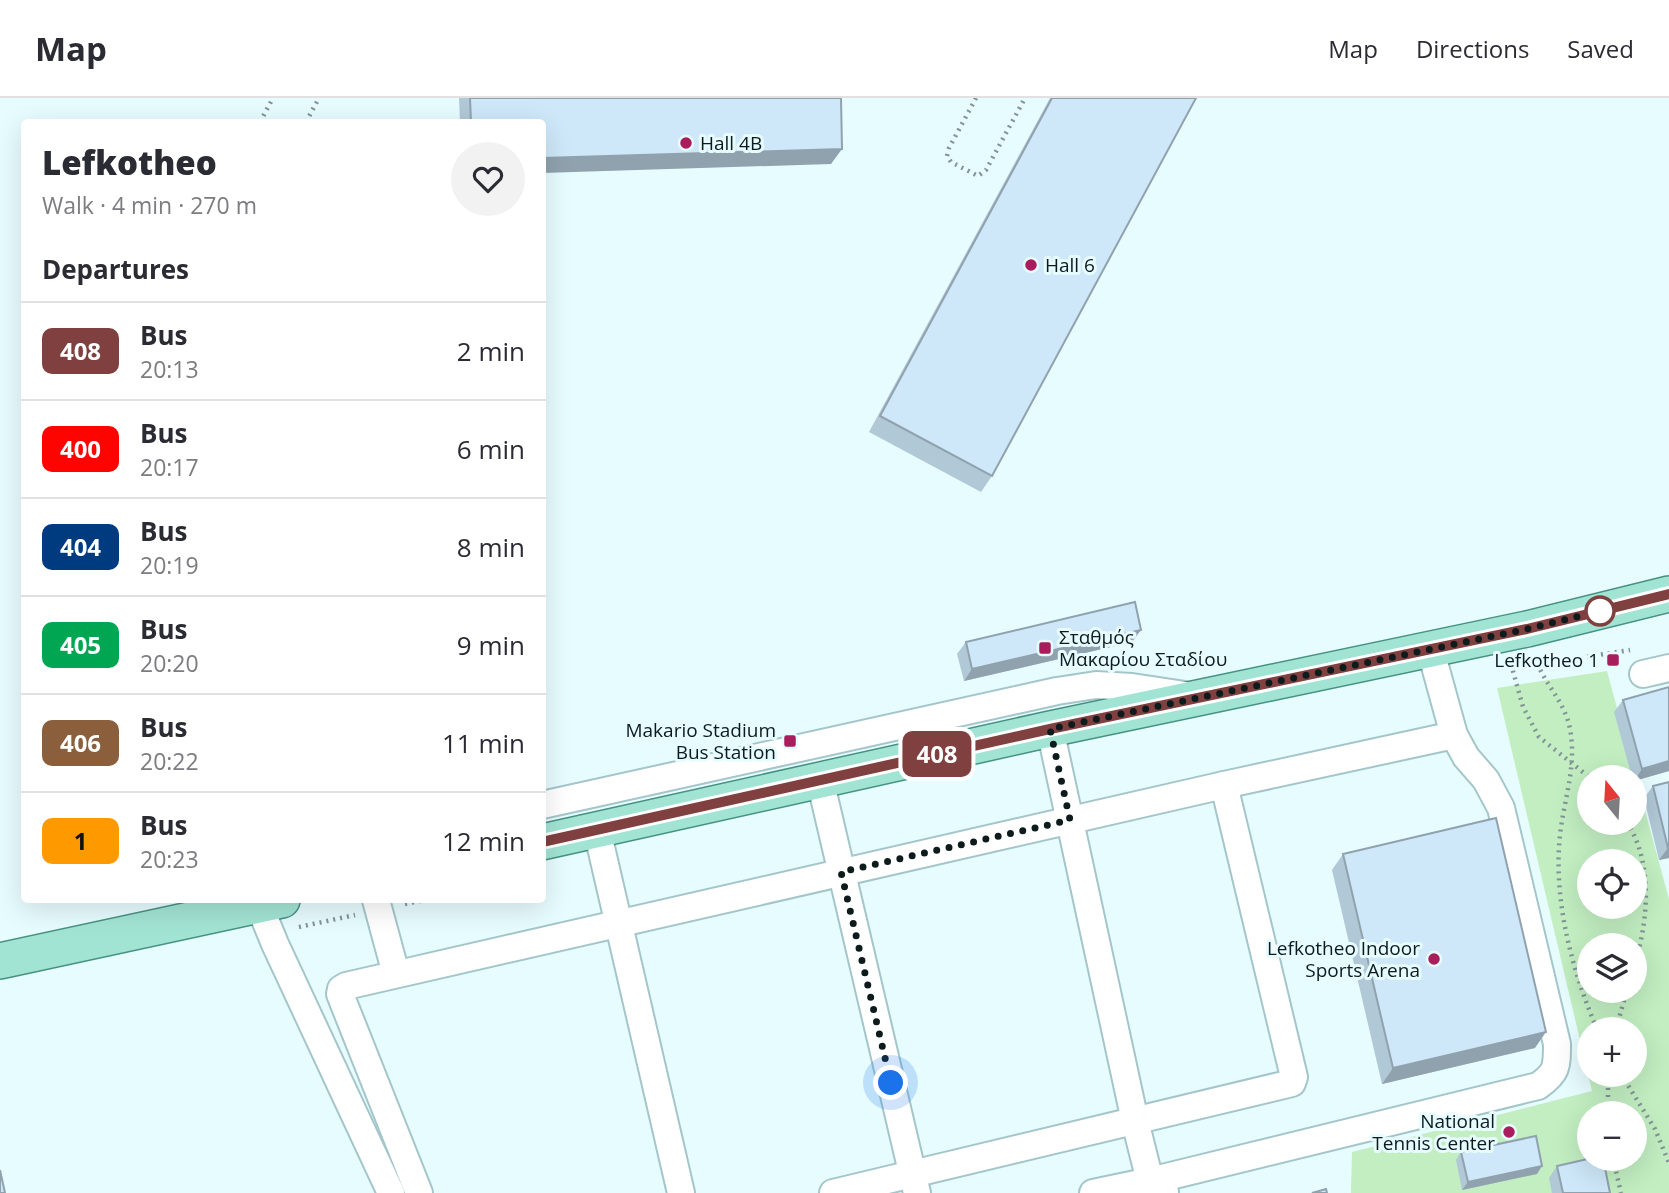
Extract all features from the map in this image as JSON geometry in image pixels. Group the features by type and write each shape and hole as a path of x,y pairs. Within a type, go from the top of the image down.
{"main road":[{"path":"546,841 1050,729 1515,631 1669,594"},
{"path":"0,961 257,903"}],"lane":[{"path":"1093,1193 1158,1187 1538,1086 1552,1077 1557,1064 1558,1044 1501,808 1486,780 1466,757 1454,736 1430,648"},
{"path":"546,803 1057,691 1096,685 1132,687 1199,697"},
{"path":"1050,729 1135,1121 1158,1187"},
{"path":"419,1193 340,994 341,989 346,986 1224,785 1454,736"},
{"path":"820,780 915,1183"},
{"path":"833,1193 915,1183 1135,1121 1292,1083 1294,1077 1224,785"},
{"path":"597,830 681,1193"},
{"path":"267,903 391,1193"},
{"path":"377,903 397,974"}],"path":[{"path":"262,119 273,98"},
{"path":"308,119 319,98"},
{"path":"976,98 947,156 951,162 978,176 986,170 1025,98"},
{"path":"1515,631 1563,706 1570,729 1573,764 1560,834 1559,865 1566,933 1577,976 1592,1017"},
{"path":"1515,631 1518,694 1530,722 1539,737 1577,767"},
{"path":"1632,835 1642,864 1646,890 1646,911 1641,933"},
{"path":"1629,1087 1655,1129 1669,1163"},
{"path":"1616,1171 1621,1193"}],"green space":[{"path":"1607,671 1633,765 1577,765 1577,835 1647,835 1647,818 1669,899 1669,1193 1351,1193 1352,1152 1592,1091 1591,1087 1647,1087 1647,1017 1577,1017 1577,1027 1497,688"}],"building":[{"name":"Hall 4B","path":"470,98 841,98 842,149 546,158 546,119 471,119"},
{"name":"Hall 6","path":"1052,98 1196,98 992,476 880,416"},
{"name":"Σταθμός Μακαρίου Σταδίου","path":"1135,602 1141,630 972,669 966,642"},
{"path":"1669,687 1669,761 1647,768 1647,765 1641,765 1623,700"},
{"path":"1669,782 1669,848 1668,848 1653,786"},
{"name":"Lefkotheo Indoor Sports Arena","path":"1496,818 1546,1032 1393,1068 1343,854"},
{"path":"1536,1136 1542,1166 1468,1182 1461,1152"},
{"path":"1577,1161 1577,1171 1606,1171 1610,1193 1563,1193 1557,1166"},
{"path":"0,1170 5,1193 0,1193"}],"bus line":[{"name":"408","path":"546,841 1050,729 1527,629 1669,594"}],"place":[{"name":"Hall 4B","path":"686,143"},
{"name":"Hall 6","path":"1031,265"},
{"name":"Σταθμός Μακαρίου Σταδίου","path":"1045,648"},
{"name":"Lefkotheo 1","path":"1613,660"},
{"name":"Makario Stadium Bus Station","path":"790,741"},
{"name":"Lefkotheo Indoor Sports Arena","path":"1434,959"},
{"name":"National Tennis Center","path":"1509,1132"}],"route":[{"path":"891,1083 841,872 1070,820 1050,729 1527,629 1600,611"}]}
